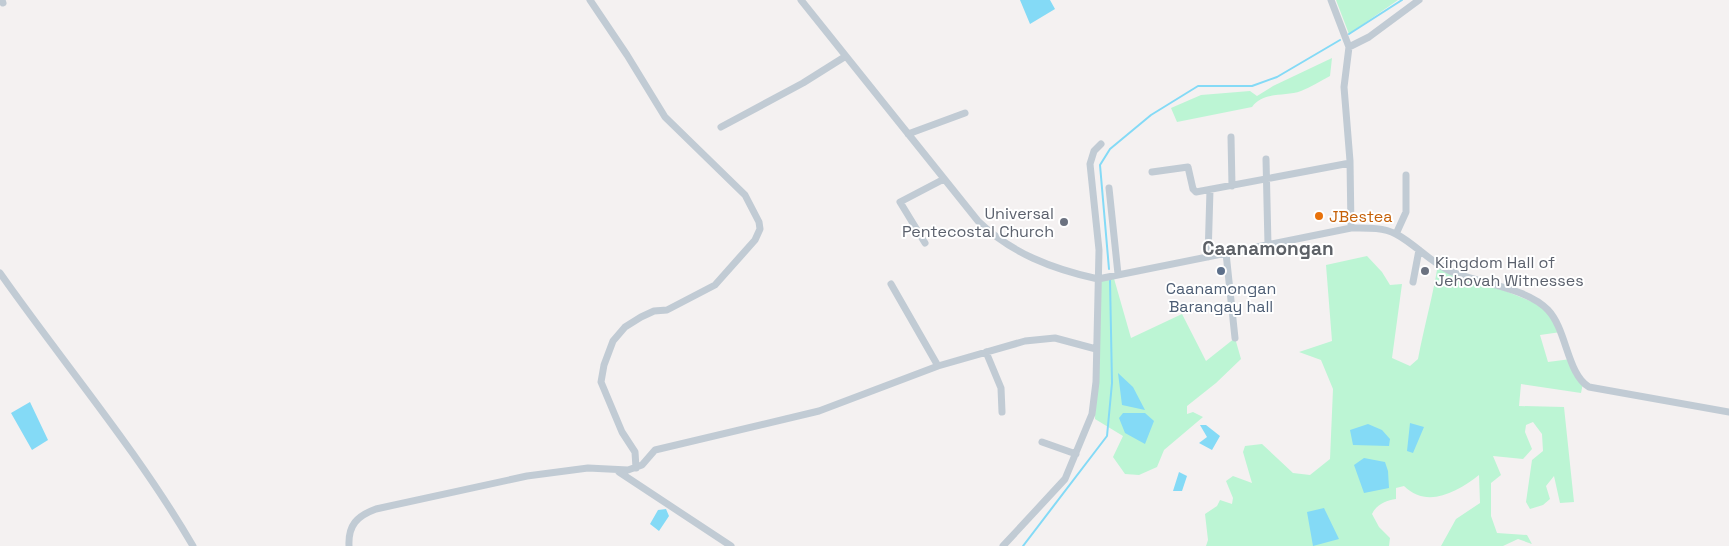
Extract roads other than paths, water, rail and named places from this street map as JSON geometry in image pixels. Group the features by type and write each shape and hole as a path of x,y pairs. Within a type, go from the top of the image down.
{"street":[{"path":"590,0 665,117 745,195 759,222 760,229 755,240 714,285 667,310 654,311 641,317 625,327 613,341 604,364 602,382 622,432 635,452 636,468"},
{"path":"801,0 978,221 1006,245 1055,267 1098,279 1351,228 1372,228 1396,234 1450,271 1526,296 1542,305 1558,325 1578,374 1589,387 1729,412"},
{"path":"1331,0 1349,47 1344,87 1350,163 1351,228"},
{"path":"1349,47 1369,37 1419,0"},
{"path":"721,127 803,83 846,56"},
{"path":"908,134 965,113"},
{"path":"1231,137 1232,186"},
{"path":"1003,546 1065,479 1089,424 1094,405 1098,244 1089,170 1094,151 1101,144"},
{"path":"1266,159 1268,245"},
{"path":"1152,172 1188,167 1194,192 1350,163"},
{"path":"1396,234 1406,212 1406,176"},
{"path":"925,243 900,202 944,179"},
{"path":"1109,188 1118,274"},
{"path":"1208,257 1210,190"},
{"path":"1413,282 1419,250"},
{"path":"1226,253 1235,338"},
{"path":"0,273 174,513 193,546"},
{"path":"891,284 938,366"},
{"path":"349,546 351,527 357,518 376,509 527,476 588,468 618,471 636,468 642,465 655,450 819,411 938,366 986,352 1046,338 1066,340 1096,349"},
{"path":"986,352 1001,388 1002,412"},
{"path":"1042,442 1076,454"},
{"path":"618,471 731,546"}],"water":[{"path":"1020,0 1050,0 1055,9 1030,24"},
{"path":"1118,373 1133,387 1145,410 1122,405"},
{"path":"30,402 48,440 32,450 11,413"},
{"path":"1123,413 1145,413 1154,421 1145,444 1125,433 1119,418"},
{"path":"1410,423 1424,427 1413,453 1407,451"},
{"path":"1368,424 1382,430 1390,439 1389,446 1353,445 1350,430"},
{"path":"1200,425 1206,425 1220,436 1212,450 1199,443 1207,437"},
{"path":"1364,458 1385,462 1388,471 1389,488 1364,493 1354,465"},
{"path":"1179,472 1187,476 1182,491 1173,491"},
{"path":"1324,508 1339,539 1313,546 1307,512"},
{"path":"666,509 669,516 659,531 650,524 658,510"}],"waterway":[{"path":"1349,34 1402,0"},
{"path":"1109,269 1100,165 1110,149 1151,115 1198,86 1252,86 1277,77 1340,40"},
{"path":"1023,546 1107,436 1112,383 1110,280"}],"place":[{"name":"JBestea","path":"1319,216"},
{"name":"Universal Pentecostal Church","path":"1064,222"},
{"name":"Caanamongan Barangay hall","path":"1221,271"},
{"name":"Kingdom Hall of Jehovah Witnesses","path":"1425,271"}],"district":[{"name":"Caanamongan","path":"1268,248"}]}
